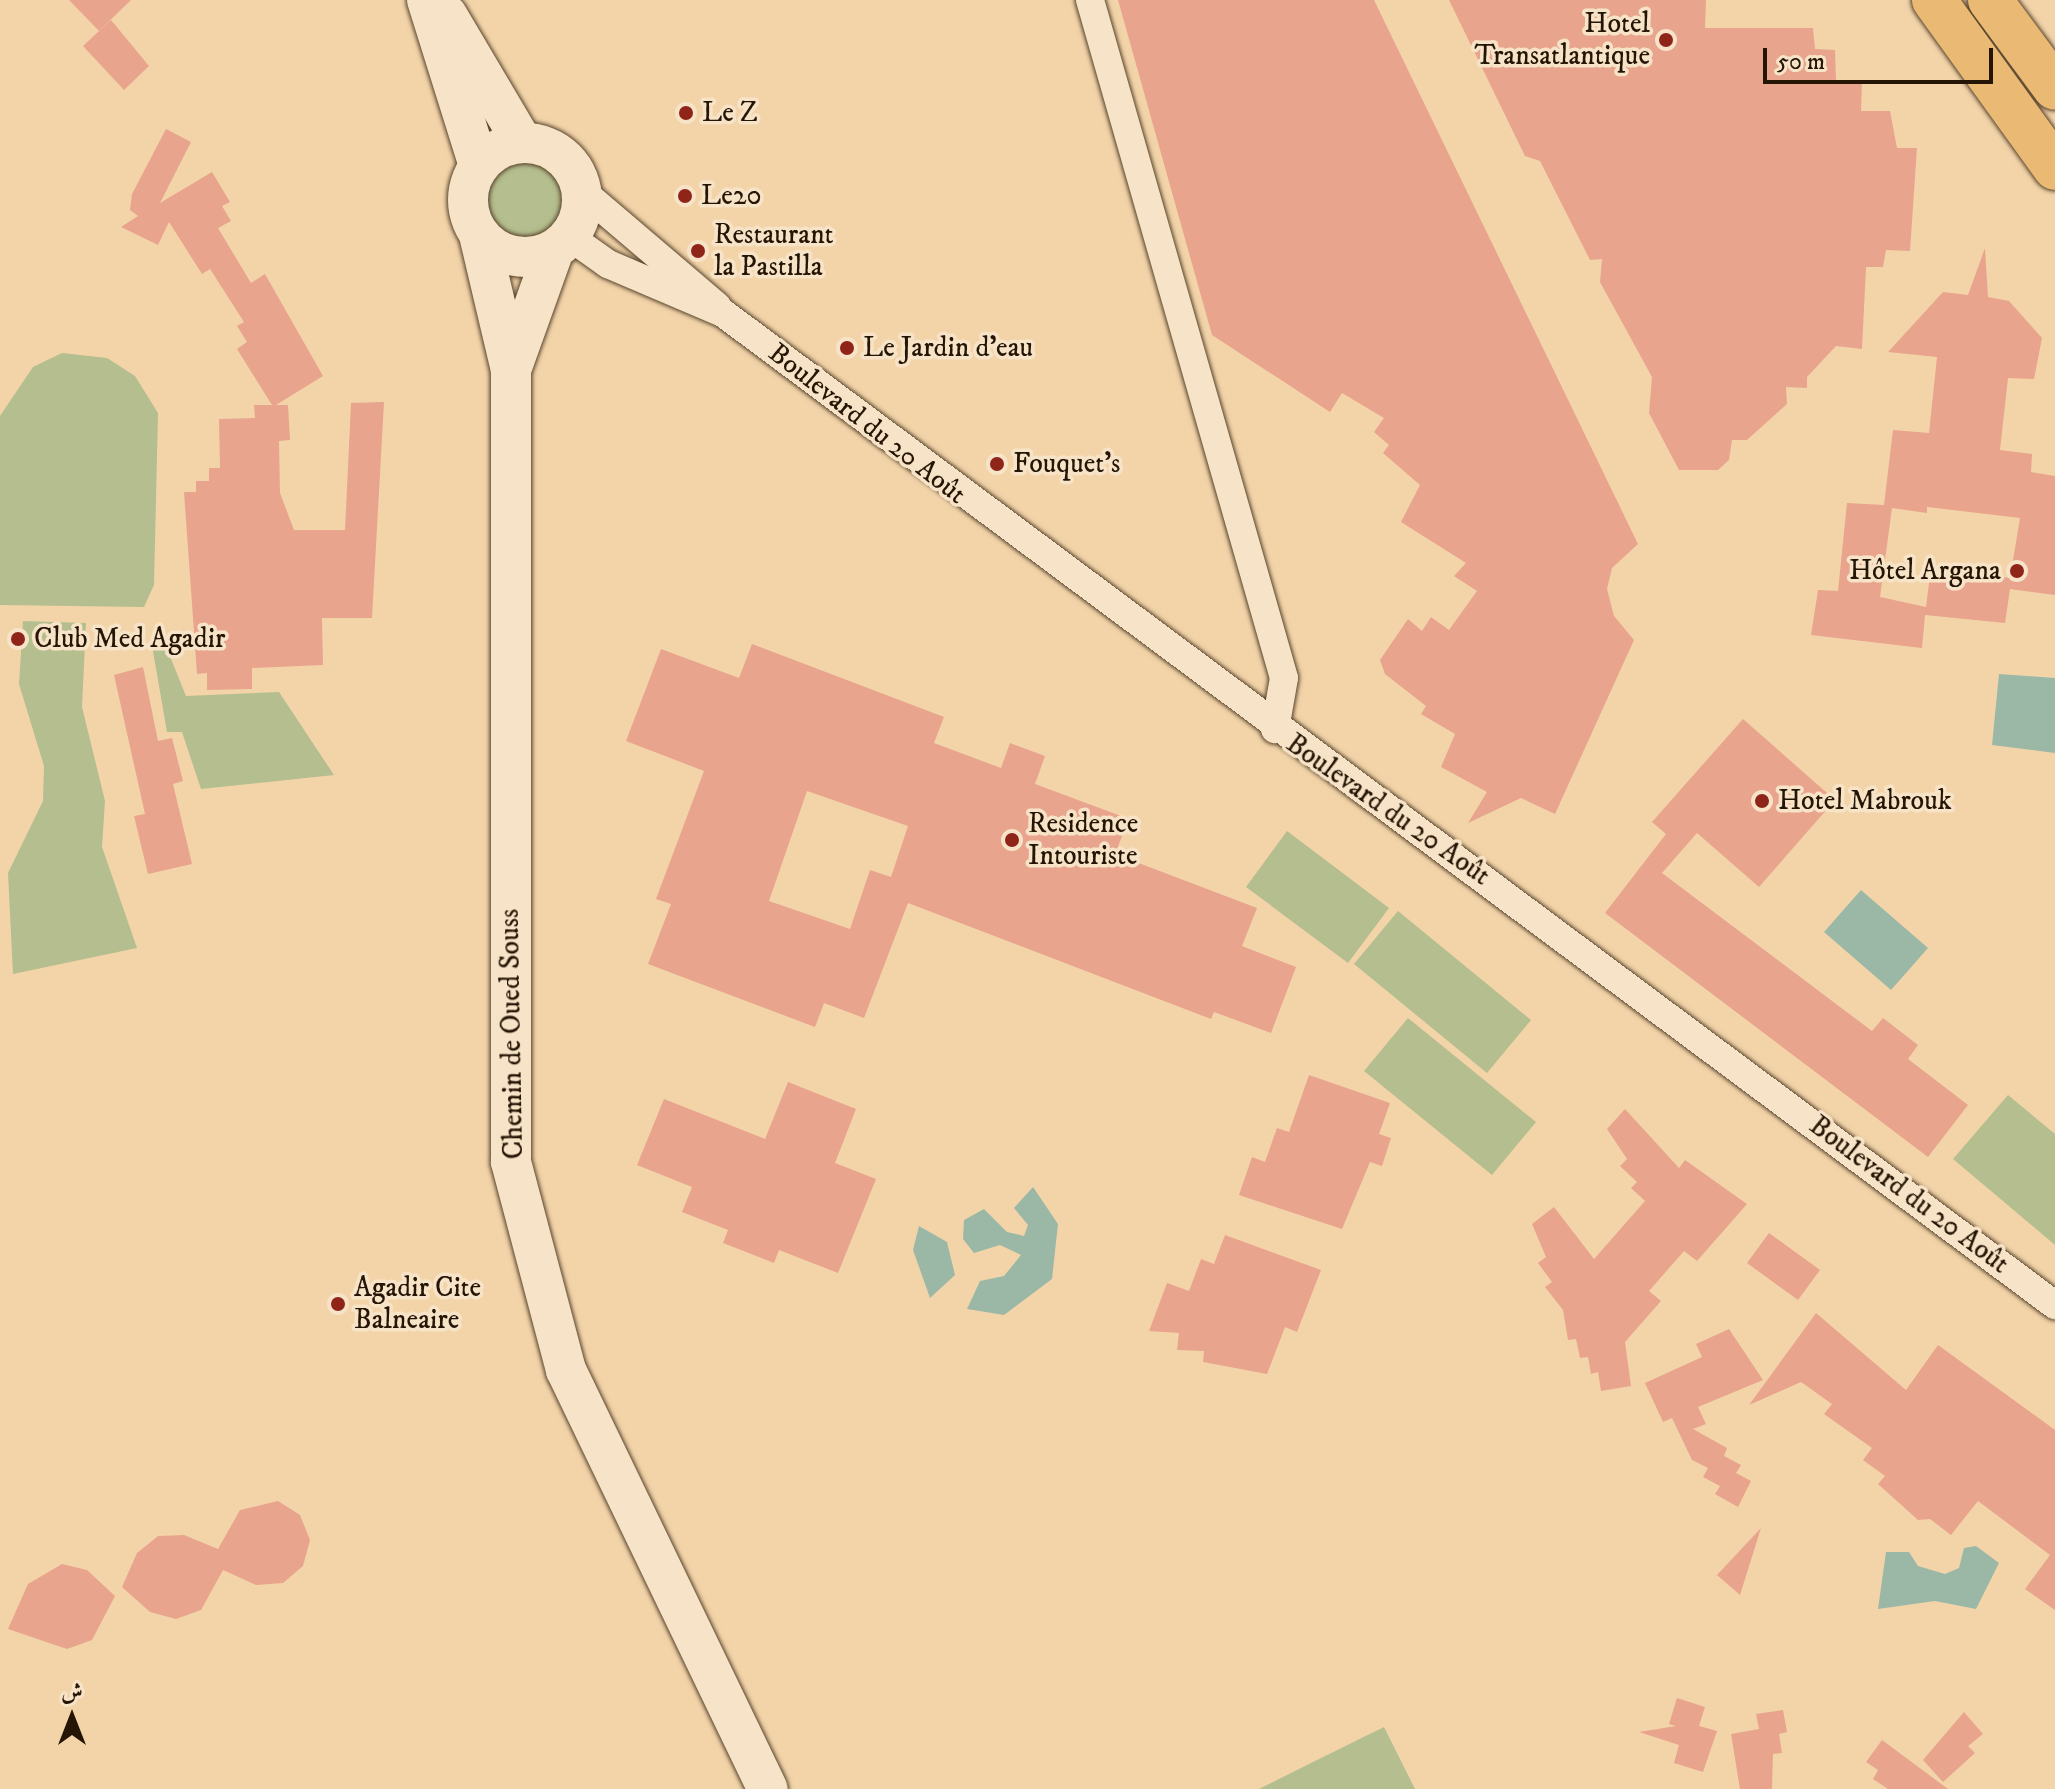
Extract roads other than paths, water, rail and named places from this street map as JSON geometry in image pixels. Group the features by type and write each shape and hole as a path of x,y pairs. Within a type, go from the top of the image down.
{"main road":[{"path":"1934,0 2055,168"},
{"path":"1990,0 2055,88"}],"street":[{"path":"428,0 452,20 522,142"},
{"path":"428,0 479,166"},
{"path":"1090,0 1281,669 1285,695 1275,729"},
{"path":"522,142 566,158 583,192 562,243 522,258 479,235 467,201 479,166 498,149 522,142"},
{"name":"Boulevard du 20 Août","path":"583,192 704,289 723,313"},
{"name":"Chemin de Oued Souss","path":"479,235 511,370 511,1162 566,1370 768,1789"},
{"name":"Boulevard du 20 Août","path":"562,243 723,313 1275,729 1594,957 2055,1305"},
{"name":"Chemin de Oued Souss","path":"511,370 562,243"}],"place":[{"name":"Hotel Transatlantique","path":"1666,40"},
{"name":"Le Z","path":"686,113"},
{"name":"Le20","path":"685,196"},
{"name":"Restaurant la Pastilla","path":"698,251"},
{"name":"Le Jardin d'eau","path":"847,348"},
{"name":"Fouquet's","path":"997,464"},
{"name":"Hôtel Argana","path":"2017,571"},
{"name":"Club Med Agadir","path":"18,639"},
{"name":"Hotel Mabrouk","path":"1762,801"},
{"name":"Residence Intouriste","path":"1012,840"},
{"name":"Agadir Cite Balneaire","path":"338,1304"}]}
